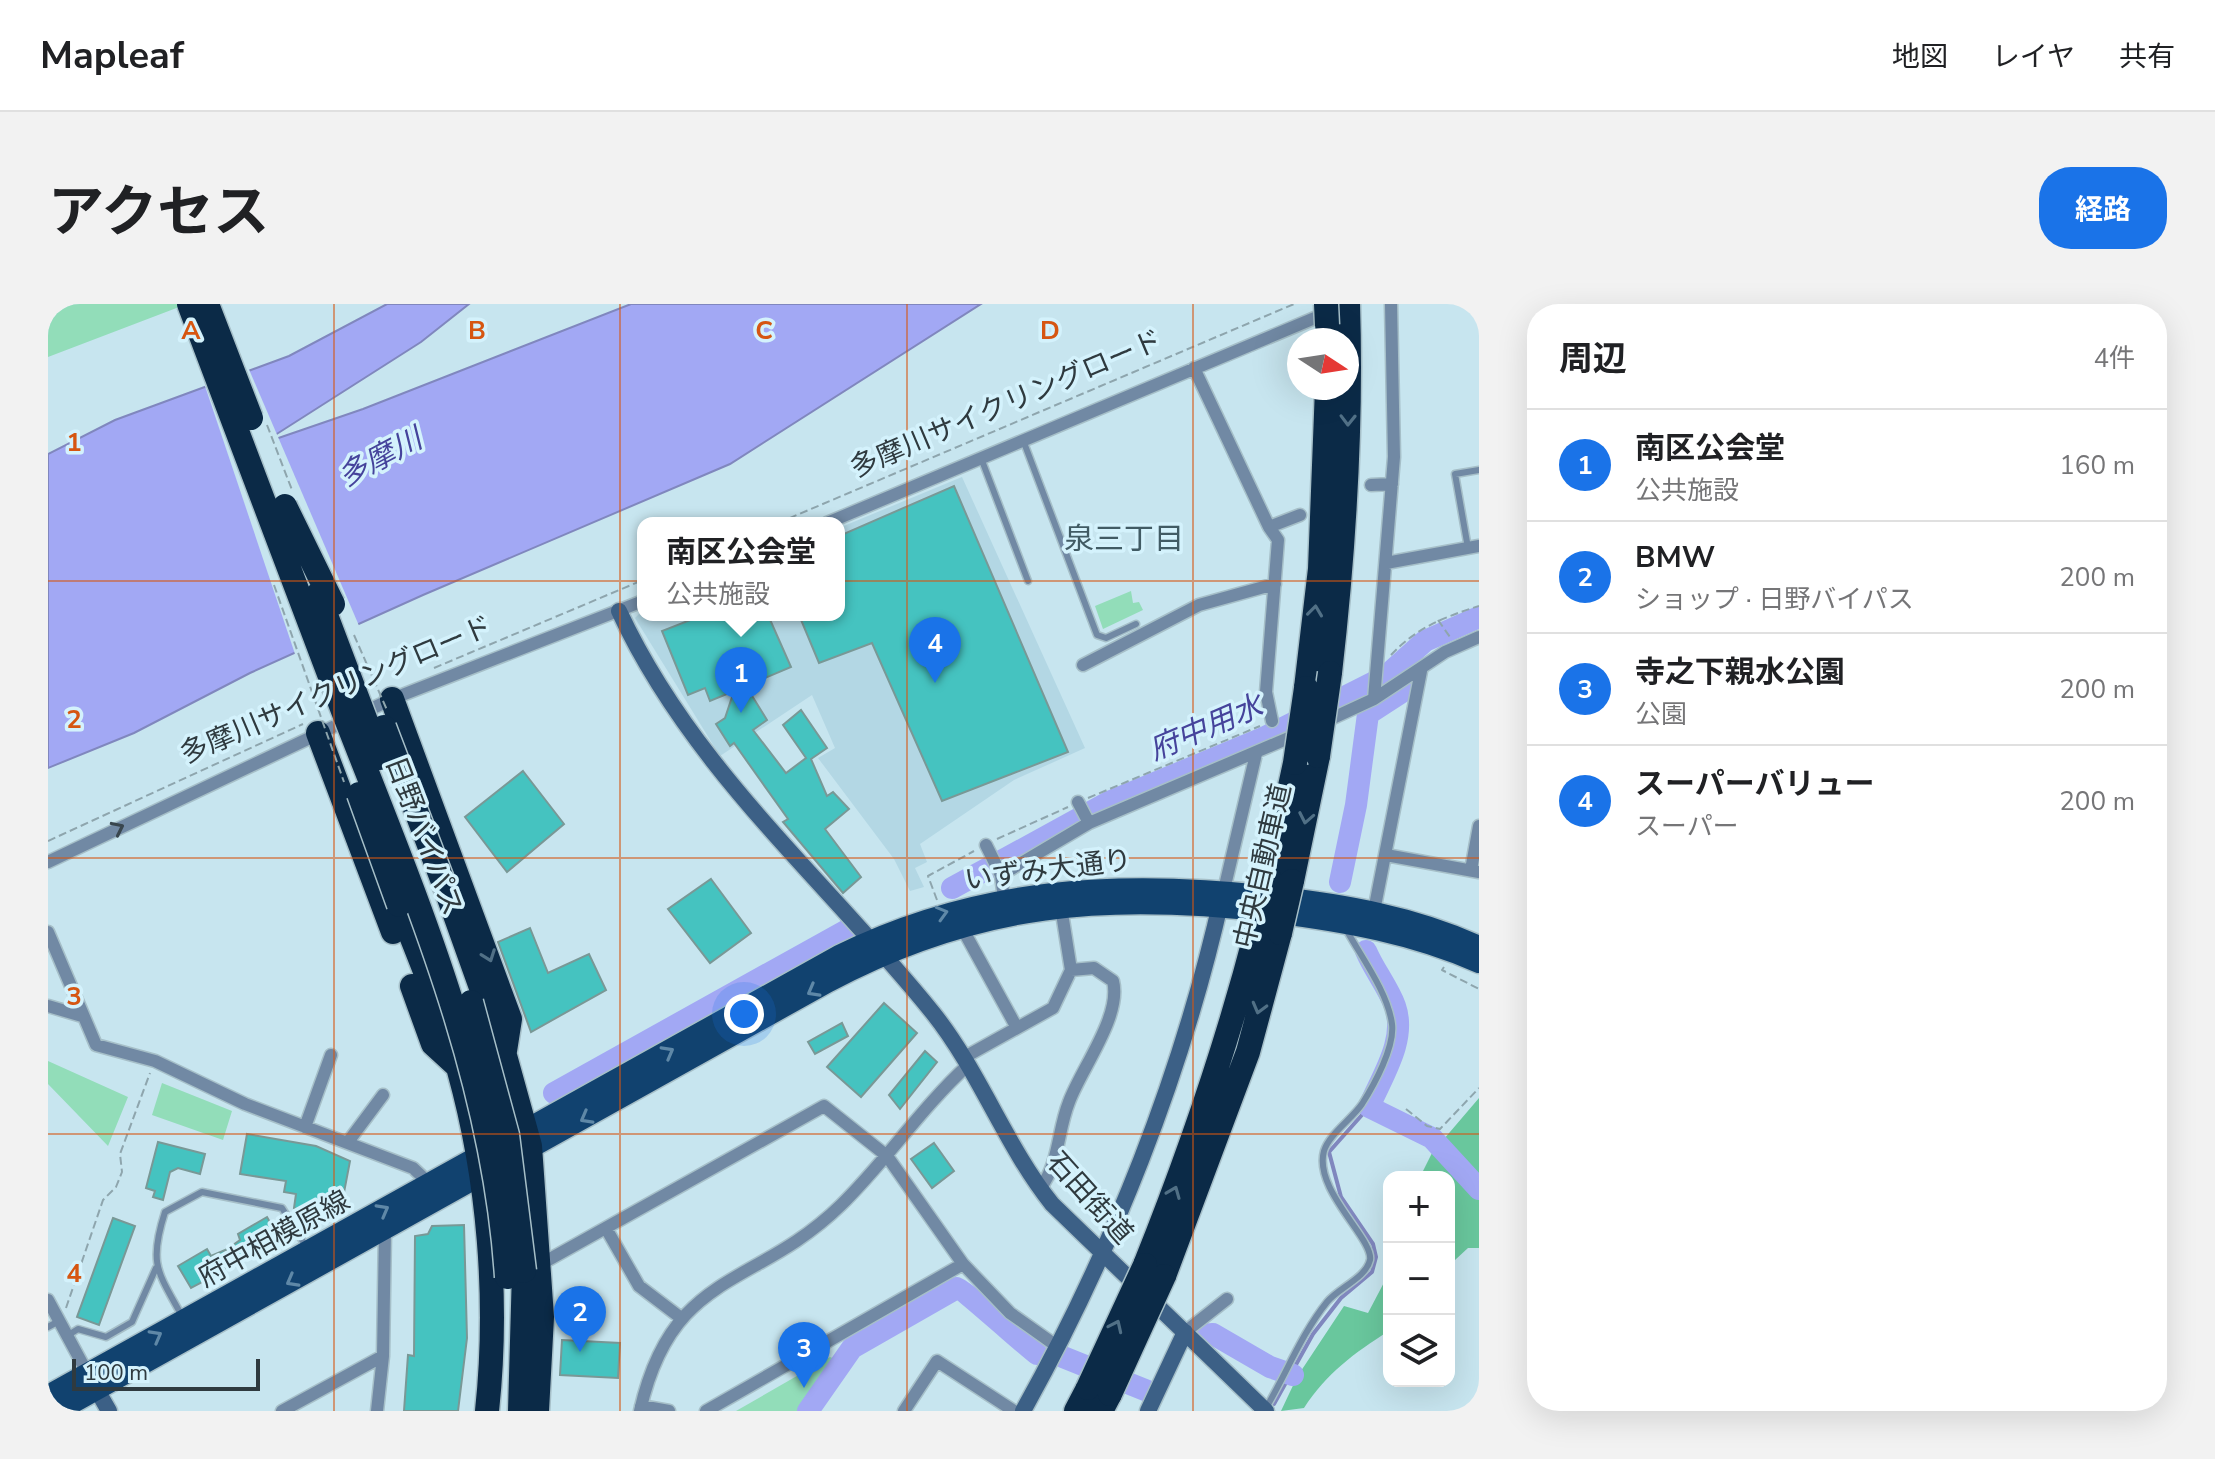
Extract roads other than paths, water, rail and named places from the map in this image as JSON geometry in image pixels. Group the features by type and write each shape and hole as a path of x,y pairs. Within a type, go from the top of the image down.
{"highway":[{"name":"日野バイパス","path":"189,304 278,509"},
{"name":"日野バイパス","path":"207,304 460,1021 524,1271 520,1411"},
{"name":"中央自動車道","path":"1076,1411 1100,1398 1248,1052 1268,931 1318,756 1330,673 1341,570 1347,464 1337,315"},
{"name":"中央自動車道","path":"1281,880 1320,569 1327,400"},
{"path":"278,509 345,630 445,887 504,1052 528,1138 524,1271 542,1317 537,1411"},
{"path":"278,509 325,702 459,1068 478,1168 493,1323 487,1411"},
{"path":"392,699 510,1019 504,1052"},
{"path":"321,724 433,1044 459,1068"},
{"name":"日野バイパス","path":"503,1411 524,1271"}],"main road":[{"name":"いずみ大通り","path":"528,1138 925,917 1004,899 1133,887 1374,911 1479,946"},
{"name":"いずみ大通り","path":"875,947 961,926 1061,907 1222,898 1401,935 1479,963"},
{"name":"府中相模原線","path":"48,1395 92,1382 385,1230 528,1138"},
{"name":"府中相模原線","path":"59,1411 92,1382 184,1320 430,1184 478,1168"}],"street":[{"path":"1374,695 1392,484 1391,304"},
{"path":"841,517 1194,368 1337,315"},
{"path":"1194,368 1278,540 1266,692 1272,721"},
{"path":"1371,485 1392,484"},
{"path":"1269,527 1300,515"},
{"path":"1386,563 1474,547"},
{"path":"1083,665 1199,605 1275,584"},
{"path":"48,862 321,724 637,604"},
{"name":"石田街道","path":"619,611 695,740 932,1011 966,1061 1040,1189 1265,1410"},
{"path":"1000,872 1084,813 1256,754 1421,671 1445,652 1479,637"},
{"path":"1374,911 1421,671"},
{"path":"1023,1411 1058,1347 1101,1252 1171,1077 1222,898 1256,754"},
{"path":"1386,855 1475,871 1479,826"},
{"path":"987,847 1000,872 1004,899"},
{"path":"669,1411 640,1408 656,1356 681,1318 701,1296 797,1238 839,1208 966,1061 1053,1008 1071,970 1061,907"},
{"path":"961,926 1017,1028"},
{"path":"48,932 96,1045 155,1061 245,1104 413,1168 430,1184"},
{"path":"1040,1189 1052,1172 1068,1103 1106,1025 1114,989 1113,981 1094,968 1071,970"},
{"path":"48,1006 82,1016"},
{"path":"305,1127 331,1055"},
{"path":"348,1142 383,1095"},
{"path":"524,1271 607,1230 824,1106 887,1156 963,1264 1010,1313 1058,1347"},
{"path":"377,1411 383,1356 385,1230"},
{"path":"607,1230 639,1286 681,1318"},
{"path":"706,1411 963,1264"},
{"path":"1148,1411 1185,1332 1227,1299"},
{"path":"48,1300 59,1328 109,1411"},
{"path":"282,1411 383,1356"},
{"path":"904,1411 937,1361 1014,1411"}],"lane":[{"path":"1023,440 1097,635 1106,638 1136,624"},
{"path":"981,458 1028,581"},
{"path":"1474,547 1455,474 1479,470"},
{"path":"1265,1410 1328,1300 1367,1269 1370,1259 1370,1249 1338,1208 1324,1166 1324,1150 1362,1104 1387,1052 1392,1026 1385,1002 1342,921"},
{"path":"59,1328 78,1329 106,1337 132,1322 156,1268 156,1241 165,1212 202,1192 282,1208 309,1251"},
{"path":"156,1268 184,1320"}],"water":[{"name":"多摩川","path":"387,304 469,304 421,342 261,444 363,409 631,304 981,304 730,464 423,595 250,673 134,733 48,768 48,454 115,420 289,356"}],"waterway":[{"name":"府中用水","path":"952,888 1109,802 1261,739 1386,676 1425,641 1479,617"},
{"path":"1340,882 1356,805 1368,714 1405,690"},
{"path":"554,1093 847,930"},
{"path":"1366,951 1392,999 1398,1019 1391,1058 1369,1107 1432,1138 1479,1189"},
{"path":"1274,1404 1313,1334 1341,1298 1372,1272 1376,1257 1373,1244 1341,1197 1329,1152 1369,1107"},
{"path":"808,1411 852,1348 957,1288 1037,1354"},
{"path":"1203,1335 1213,1334 1270,1367 1293,1375"},
{"path":"1063,1357 1150,1392"}],"place":[{"name":"スーパーバリュー","path":"935,683"},
{"name":"南区公会堂","path":"741,713"},
{"name":"BMW","path":"580,1352"},
{"name":"寺之下親水公園","path":"804,1388"}],"district":[{"name":"泉三丁目","path":"1124,539"}]}
